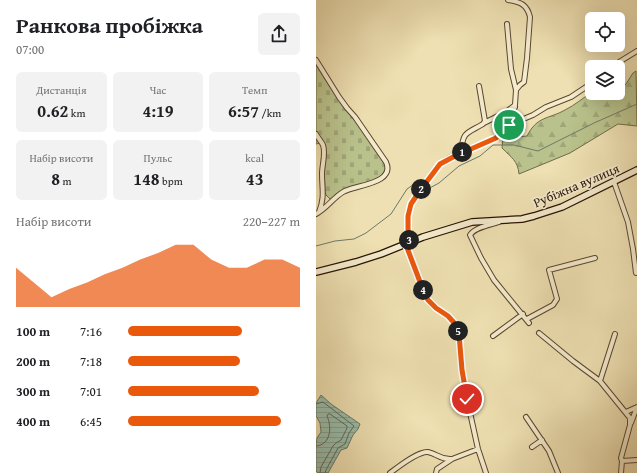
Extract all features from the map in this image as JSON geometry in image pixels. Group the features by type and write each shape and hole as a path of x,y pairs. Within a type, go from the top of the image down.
{"street":[{"path":"508,0 522,4 528,12 530,24 524,82 516,90"},
{"path":"461,152 464,136 468,132 506,112 515,105 516,90 511,69 507,24"},
{"path":"622,60 637,51"},
{"path":"316,60 339,97 355,117 388,167 385,174 378,180 370,184 344,191 317,213"},
{"path":"479,86 485,121 483,124"},
{"path":"486,473 478,449 464,385 457,326 448,316 436,308 425,295 408,244 409,209 420,190 440,164 461,152 496,138 509,125 571,97 585,88"},
{"path":"501,132 504,123 511,116 516,106 515,100"},
{"path":"316,134 322,143 324,152 322,173 324,188 323,197 317,213"},
{"name":"Рубіжна вулиця","path":"316,272 369,258 472,222 522,219 544,213 562,207 637,170"},
{"path":"614,182 628,222 636,273"},
{"path":"505,220 479,228 470,235 494,280 528,321 553,305 557,299 549,270 595,258"},
{"path":"493,336 523,314"},
{"path":"539,333 600,381 626,412 630,418 630,425"},
{"path":"600,381 616,334"},
{"path":"626,412 637,407"},
{"path":"621,473 621,458 630,425 637,407"},
{"path":"526,416 549,451 558,473"},
{"path":"532,447 542,440"},
{"path":"436,473 437,469 452,459 478,449"},
{"path":"390,473 421,453 427,452 440,458 452,459"},
{"path":"622,461 637,460"}],"green space":[{"path":"316,62 383,159 386,169 378,178 330,199 325,192 325,149 320,143 316,144"},
{"path":"636,71 637,126 618,124 570,153 519,174 516,162 502,148 503,136 527,136 539,121 569,108 585,97 585,100 625,100 625,85"}],"water":[{"path":"321,395 331,404 360,424 347,448 341,450 328,473 318,473 316,471 316,445 317,438 321,432 320,423 316,416 316,403"}],"waterway":[{"path":"423,188 426,190 439,183 459,166 480,156 493,145 514,145 538,151 594,123 637,104"},
{"path":"316,246 335,241 354,239 366,233 391,214 407,189 413,185 420,187"}],"route":[{"path":"467,399 457,326 454,321 431,304 428,300 406,245 410,243 408,236 409,209 419,192 440,164 461,152 496,138 509,125"}]}
